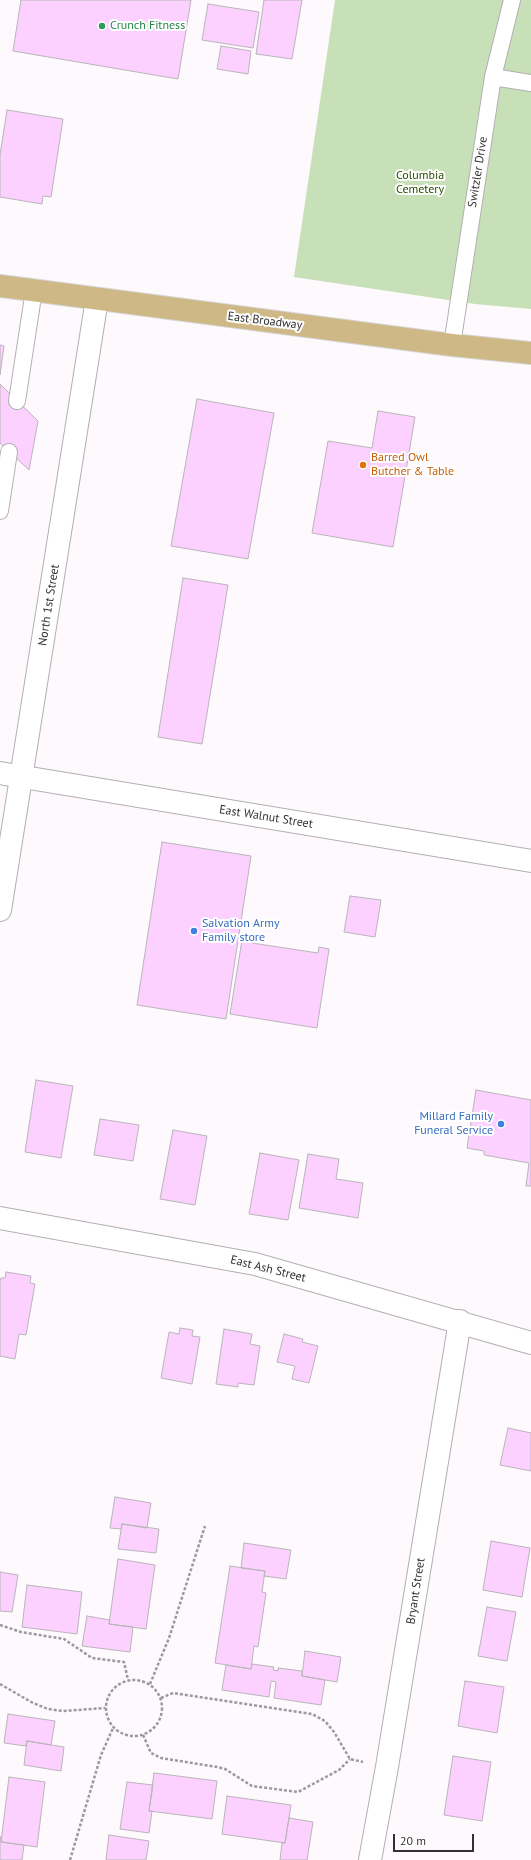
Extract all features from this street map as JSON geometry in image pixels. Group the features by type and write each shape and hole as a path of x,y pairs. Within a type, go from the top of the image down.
{"main road":[{"name":"East Broadway","path":"0,286 452,345 531,353"}],"street":[{"name":"North 1st Street","path":"0,910 97,299"},
{"name":"East Walnut Street","path":"0,773 531,861"},
{"name":"East Ash Street","path":"0,1218 255,1264 460,1321 531,1343"},
{"name":"Bryant Street","path":"370,1860 387,1767 460,1321"}],"lane":[{"name":"Switzler Drive","path":"452,345 493,76 512,0"},
{"path":"493,76 531,83"},
{"path":"17,401 34,290"},
{"path":"0,511 9,452"}],"path":[{"path":"150,1684 169,1638 205,1526"},
{"path":"0,1626 21,1632 64,1639 92,1658 124,1662 128,1680"},
{"path":"128,1680 143,1681 150,1684 161,1698 161,1716 157,1724 151,1730 143,1734 127,1735 113,1728 109,1722 105,1708 109,1693 114,1687 128,1680"},
{"path":"0,1684 33,1703 48,1709 63,1711 105,1708"},
{"path":"161,1698 173,1693 312,1714 325,1721 334,1732 350,1759 387,1767"},
{"path":"70,1860 101,1755 113,1728"},
{"path":"143,1734 151,1753 161,1758 225,1769 252,1786 298,1792 339,1770 350,1759"}],"green space":[{"name":"Columbia Cemetery","path":"335,0 531,0 531,309 475,304 294,277"}],"building":[{"name":"Crunch Fitness","path":"21,0 191,0 178,79 13,51"},
{"path":"264,0 302,0 292,59 256,54"},
{"path":"208,4 259,12 253,48 202,40"},
{"path":"221,46 251,51 248,74 217,69"},
{"path":"7,110 63,119 51,197 43,196 42,204 0,197 0,155"},
{"path":"0,345 4,346 0,375"},
{"path":"0,384 38,421 29,470 0,443"},
{"path":"197,399 274,413 248,559 171,546"},
{"path":"378,411 415,417 393,547 312,533 328,441 372,448"},
{"path":"183,578 228,585 202,744 158,737"},
{"name":"Salvation Army Family store","path":"162,842 251,856 226,1019 137,1005"},
{"path":"350,896 381,900 375,937 344,932"},
{"path":"243,934 253,936 252,943 318,953 319,947 329,949 317,1028 230,1014"},
{"path":"36,1080 73,1086 61,1158 25,1152"},
{"name":"Millard Family Funeral Service","path":"476,1090 531,1100 531,1186 526,1186 529,1163 484,1155 484,1151 467,1148"},
{"path":"100,1119 139,1125 133,1161 94,1155"},
{"path":"173,1130 207,1136 195,1205 160,1199"},
{"path":"260,1153 299,1160 288,1220 249,1214"},
{"path":"308,1154 339,1159 336,1179 363,1183 358,1218 299,1208"},
{"path":"6,1272 31,1276 30,1283 35,1284 26,1335 19,1334 15,1359 0,1356 0,1281 1,1278 5,1278"},
{"path":"180,1328 193,1330 192,1336 200,1337 192,1384 161,1378 169,1332 179,1334"},
{"path":"224,1329 252,1334 250,1344 260,1346 254,1385 238,1383 238,1387 216,1384"},
{"path":"284,1334 303,1339 302,1342 318,1346 309,1383 292,1379 295,1366 277,1362"},
{"path":"508,1428 531,1433 531,1471 500,1465"},
{"path":"115,1497 151,1503 147,1528 122,1524 121,1529 110,1528"},
{"path":"122,1524 159,1529 156,1553 118,1549"},
{"path":"491,1541 530,1548 522,1597 483,1590"},
{"path":"244,1543 291,1550 286,1579 264,1576 265,1571 241,1568"},
{"path":"118,1559 155,1565 146,1629 109,1624"},
{"path":"230,1566 265,1571 262,1592 266,1593 258,1647 254,1646 251,1669 215,1663"},
{"path":"0,1572 18,1575 12,1612 0,1611"},
{"path":"27,1585 82,1592 77,1634 22,1627"},
{"path":"487,1607 516,1612 507,1661 478,1656"},
{"path":"87,1616 110,1620 109,1624 133,1627 130,1652 82,1646"},
{"path":"305,1651 341,1657 337,1682 302,1676"},
{"path":"252,1664 274,1667 273,1670 278,1671 278,1668 302,1671 302,1676 325,1680 321,1705 274,1698 276,1682 271,1681 269,1697 222,1690 226,1665 251,1669"},
{"path":"465,1681 504,1687 497,1733 458,1726"},
{"path":"8,1714 55,1721 51,1745 27,1741 26,1746 4,1743"},
{"path":"27,1741 64,1747 61,1771 24,1765"},
{"path":"453,1756 491,1762 482,1821 444,1815"},
{"path":"154,1773 217,1781 212,1819 149,1811"},
{"path":"9,1777 45,1782 37,1847 1,1842"},
{"path":"127,1782 153,1785 149,1811 152,1811 149,1833 120,1829"},
{"path":"227,1796 291,1805 285,1843 222,1834"},
{"path":"289,1818 313,1822 307,1860 280,1860 282,1843 285,1843"},
{"path":"109,1835 149,1841 146,1860 106,1860"},
{"path":"0,1837 1,1842 24,1845 22,1860 0,1860"}],"place":[{"name":"Crunch Fitness","path":"102,26"},
{"name":"Barred Owl Butcher & Table","path":"363,465"},
{"name":"Salvation Army Family store","path":"194,931"},
{"name":"Millard Family Funeral Service","path":"501,1124"}]}
